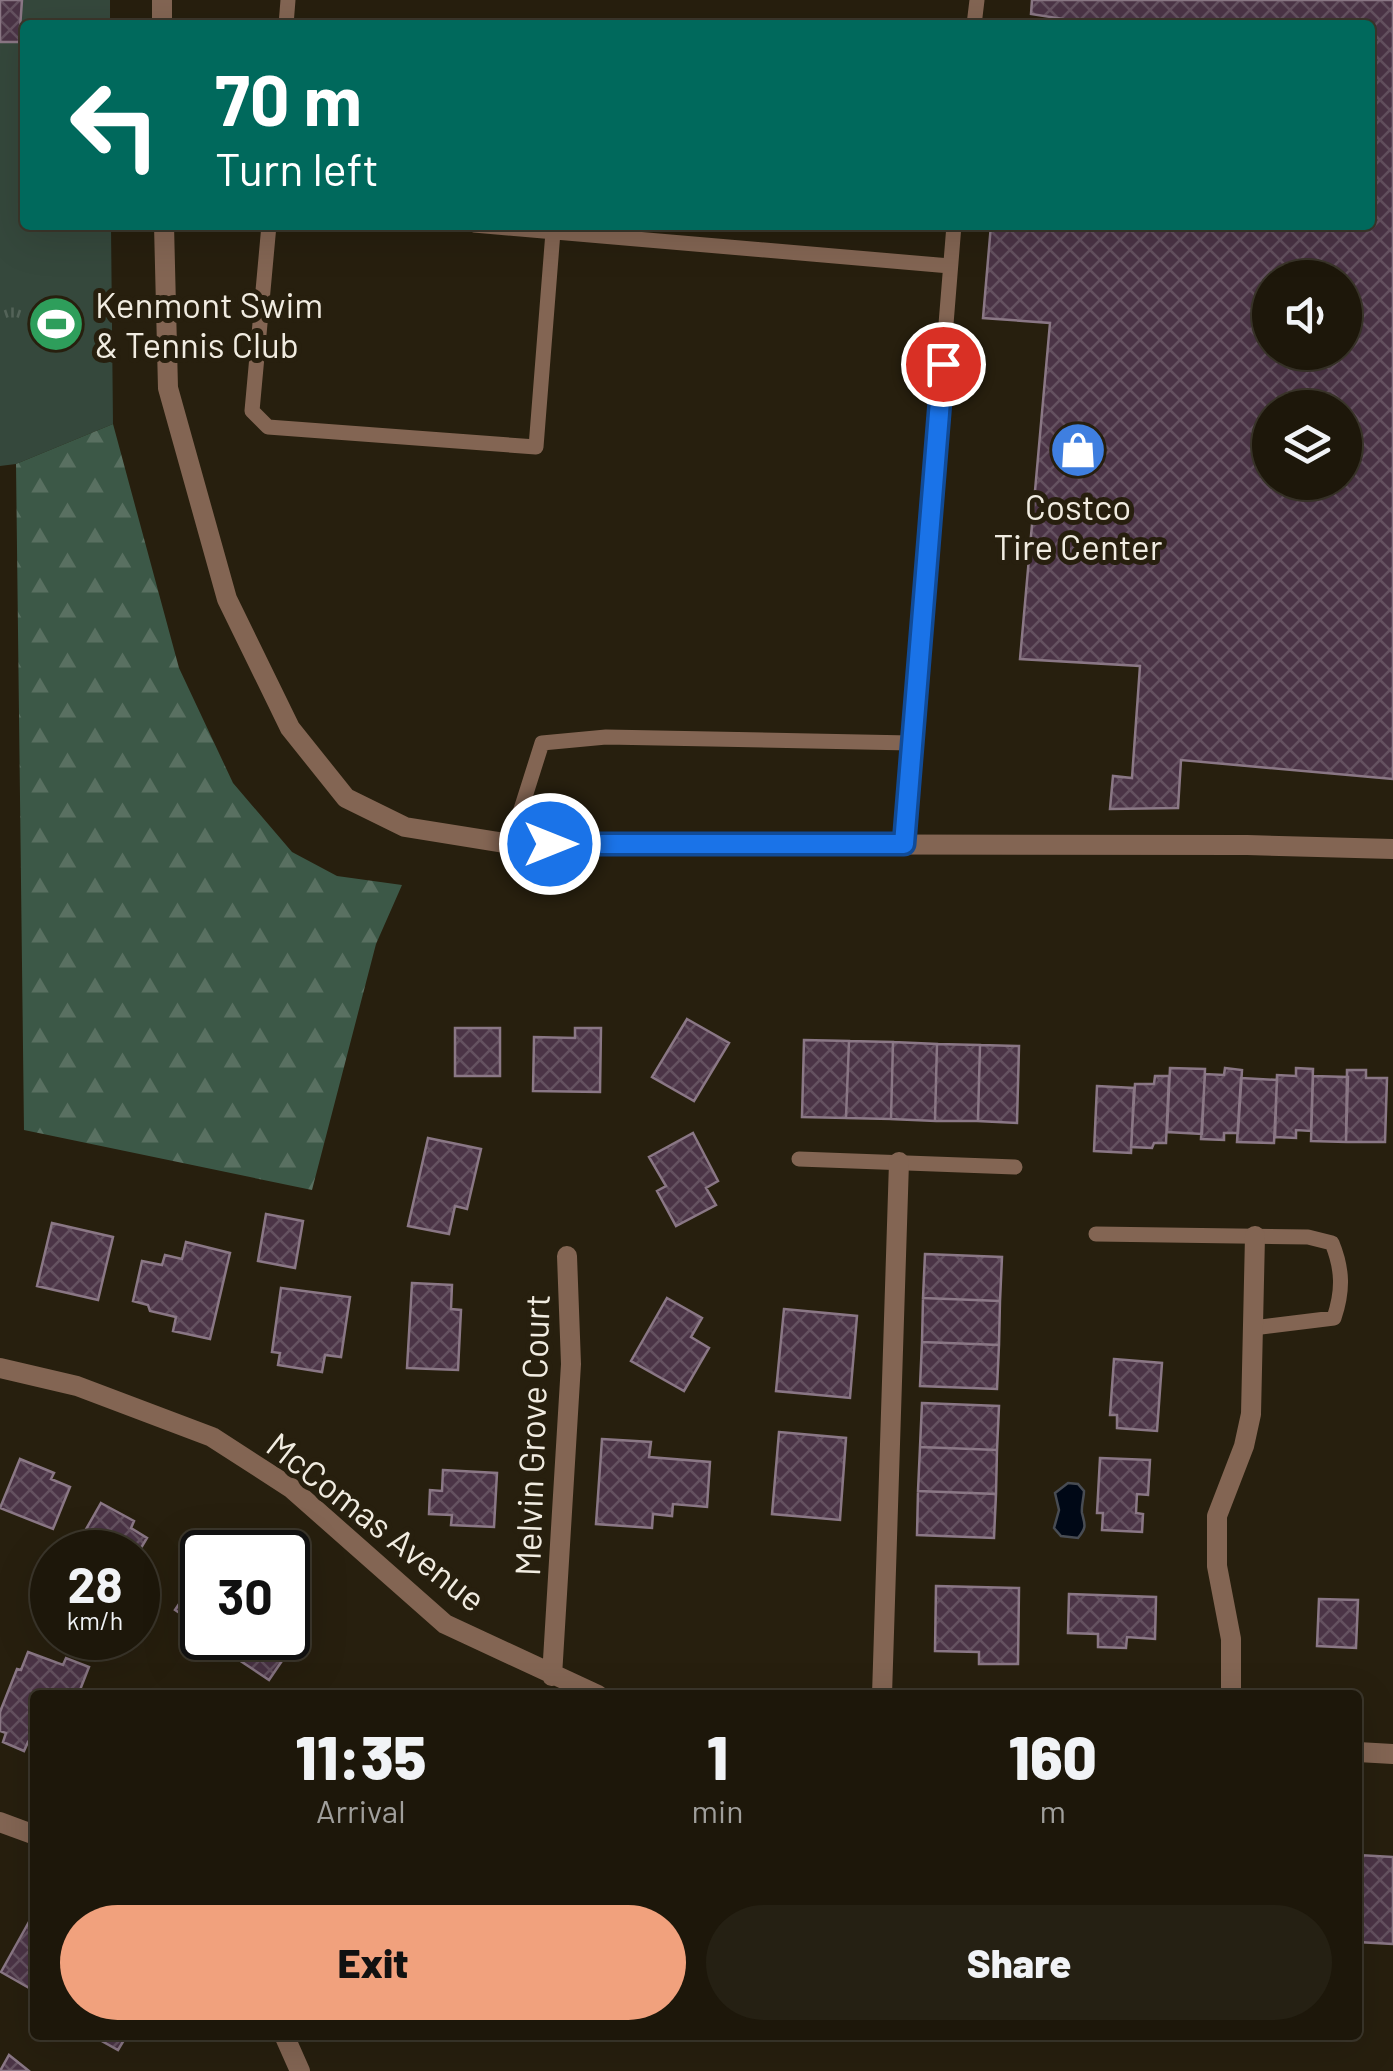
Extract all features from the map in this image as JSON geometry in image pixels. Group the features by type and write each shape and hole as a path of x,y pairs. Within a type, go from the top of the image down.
{"street":[{"path":"164,230 168,388 227,599 290,728 346,798 404,827 510,844 1248,845 1393,849"},
{"path":"882,1690 899,1162"},
{"path":"1231,1690 1231,1639 1216,1566 1217,1516 1244,1446 1250,1414 1254,1236"},
{"name":"Melvin Grove Court","path":"552,1676 571,1364 568,1256"},
{"name":"McComas Avenue","path":"0,1368 77,1386 212,1437 291,1488 445,1624 586,1690"},
{"path":"1362,1752 1393,1754"},
{"path":"0,1822 30,1833"},
{"path":"286,2040 300,2071"}],"lane":[{"path":"269,230 252,411 268,427 536,447 552,232"},
{"path":"530,230 950,266"},
{"path":"904,844 954,230"},
{"path":"510,844 542,743 606,737 911,743"},
{"path":"799,1160 1015,1167"},
{"path":"1096,1234 1308,1237 1332,1244 1341,1265 1342,1296 1334,1318 1253,1328"}],"green space":[{"name":"Kenmont Swim & Tennis Club","path":"0,0 110,0 110,20 20,20 20,230 111,230 113,424 16,464 0,466"},
{"path":"0,273 33,330 0,349"},
{"path":"113,424 179,668 233,783 292,852 337,876 402,885 376,944 312,1190 24,1130 16,464"}],"shaded area":[{"path":"1068,1483 1078,1484 1084,1491 1084,1526 1078,1538 1061,1536 1054,1528 1059,1510 1055,1493"}],"building":[{"path":"0,0 22,0 19,42 0,42"},
{"path":"1032,0 1393,0 1393,779 1181,760 1178,808 1110,809 1113,776 1132,778 1140,666 1020,659 1050,323 983,318 991,230 1375,230 1375,20 1070,20 1031,14"},
{"path":"687,1019 729,1043 694,1101 652,1077"},
{"path":"455,1028 500,1028 500,1076 455,1076"},
{"path":"575,1028 601,1028 600,1092 533,1091 534,1037 575,1038"},
{"path":"804,1040 849,1041 846,1118 802,1117"},
{"path":"849,1041 893,1042 891,1119 846,1118"},
{"path":"893,1042 937,1044 935,1121 891,1119"},
{"path":"937,1044 980,1045 978,1121 935,1121"},
{"path":"980,1045 1019,1046 1017,1123 978,1121"},
{"path":"1170,1068 1205,1069 1202,1134 1167,1132"},
{"path":"1225,1068 1242,1070 1238,1133 1224,1133 1224,1140 1201,1139 1205,1074 1224,1075"},
{"path":"1296,1068 1313,1069 1311,1131 1296,1130 1296,1138 1275,1137 1277,1075 1296,1076"},
{"path":"1347,1070 1366,1070 1366,1078 1387,1078 1385,1142 1346,1142"},
{"path":"1155,1076 1169,1076 1166,1143 1154,1143 1152,1148 1131,1147 1135,1084 1154,1084"},
{"path":"1313,1076 1348,1077 1346,1142 1311,1141"},
{"path":"1241,1078 1277,1080 1274,1143 1237,1142"},
{"path":"1097,1086 1134,1088 1131,1153 1094,1151"},
{"path":"693,1133 718,1181 706,1188 716,1205 676,1226 657,1191 666,1186 649,1157"},
{"path":"428,1138 481,1149 467,1209 455,1206 449,1234 408,1226"},
{"path":"266,1214 303,1221 295,1268 258,1261"},
{"path":"52,1223 113,1237 98,1300 37,1286"},
{"path":"186,1242 230,1253 210,1339 173,1331 176,1317 150,1311 148,1305 133,1301 142,1261 162,1265 165,1255 182,1259"},
{"path":"925,1254 1002,1257 1000,1301 923,1298"},
{"path":"412,1283 452,1285 451,1309 461,1310 458,1370 407,1368"},
{"path":"281,1288 350,1297 341,1357 325,1355 322,1372 278,1365 280,1353 272,1352"},
{"path":"667,1298 702,1318 691,1337 709,1348 684,1391 631,1361"},
{"path":"923,1298 1000,1301 999,1345 922,1342"},
{"path":"784,1309 857,1316 850,1398 776,1391"},
{"path":"922,1342 999,1345 997,1389 920,1386"},
{"path":"1114,1359 1162,1363 1157,1431 1117,1428 1117,1415 1110,1415"},
{"path":"922,1403 999,1406 997,1450 920,1447"},
{"path":"779,1432 846,1438 840,1520 772,1514"},
{"path":"602,1439 651,1442 649,1457 710,1462 707,1507 673,1504 672,1516 653,1514 652,1528 596,1524"},
{"path":"920,1447 997,1450 996,1494 918,1491"},
{"path":"1100,1458 1150,1460 1148,1495 1137,1494 1136,1513 1143,1514 1142,1532 1102,1530 1103,1513 1097,1513"},
{"path":"20,1459 54,1473 51,1479 70,1487 53,1529 0,1508"},
{"path":"443,1470 497,1473 494,1527 451,1525 452,1515 429,1514 430,1490 442,1491"},
{"path":"918,1491 996,1494 994,1538 917,1535"},
{"path":"101,1503 134,1521 131,1528 134,1530 86,1530"},
{"path":"936,1586 1019,1588 1018,1664 979,1664 979,1652 935,1651"},
{"path":"1069,1594 1156,1597 1155,1639 1127,1637 1126,1648 1098,1647 1098,1634 1068,1633"},
{"path":"1319,1599 1358,1600 1356,1648 1317,1646"},
{"path":"28,1652 30,1660 63,1665 65,1660 71,1660 89,1667 80,1690 30,1690 30,1743 24,1751 3,1742 6,1733 0,1731 0,1712 17,1669 21,1670"},
{"path":"239,1660 283,1660 269,1680"},
{"path":"1362,1855 1393,1857 1393,1944 1362,1942"},
{"path":"30,1920 30,1988 1,1972"},
{"path":"100,2040 124,2040 118,2050"},
{"path":"9,2055 29,2071 0,2071"}],"place":[{"name":"Kenmont Swim & Tennis Club","path":"56,324"},
{"name":"Costco Tire Center","path":"1078,450"}],"route":[{"path":"550,844 904,844 943,364"}]}
